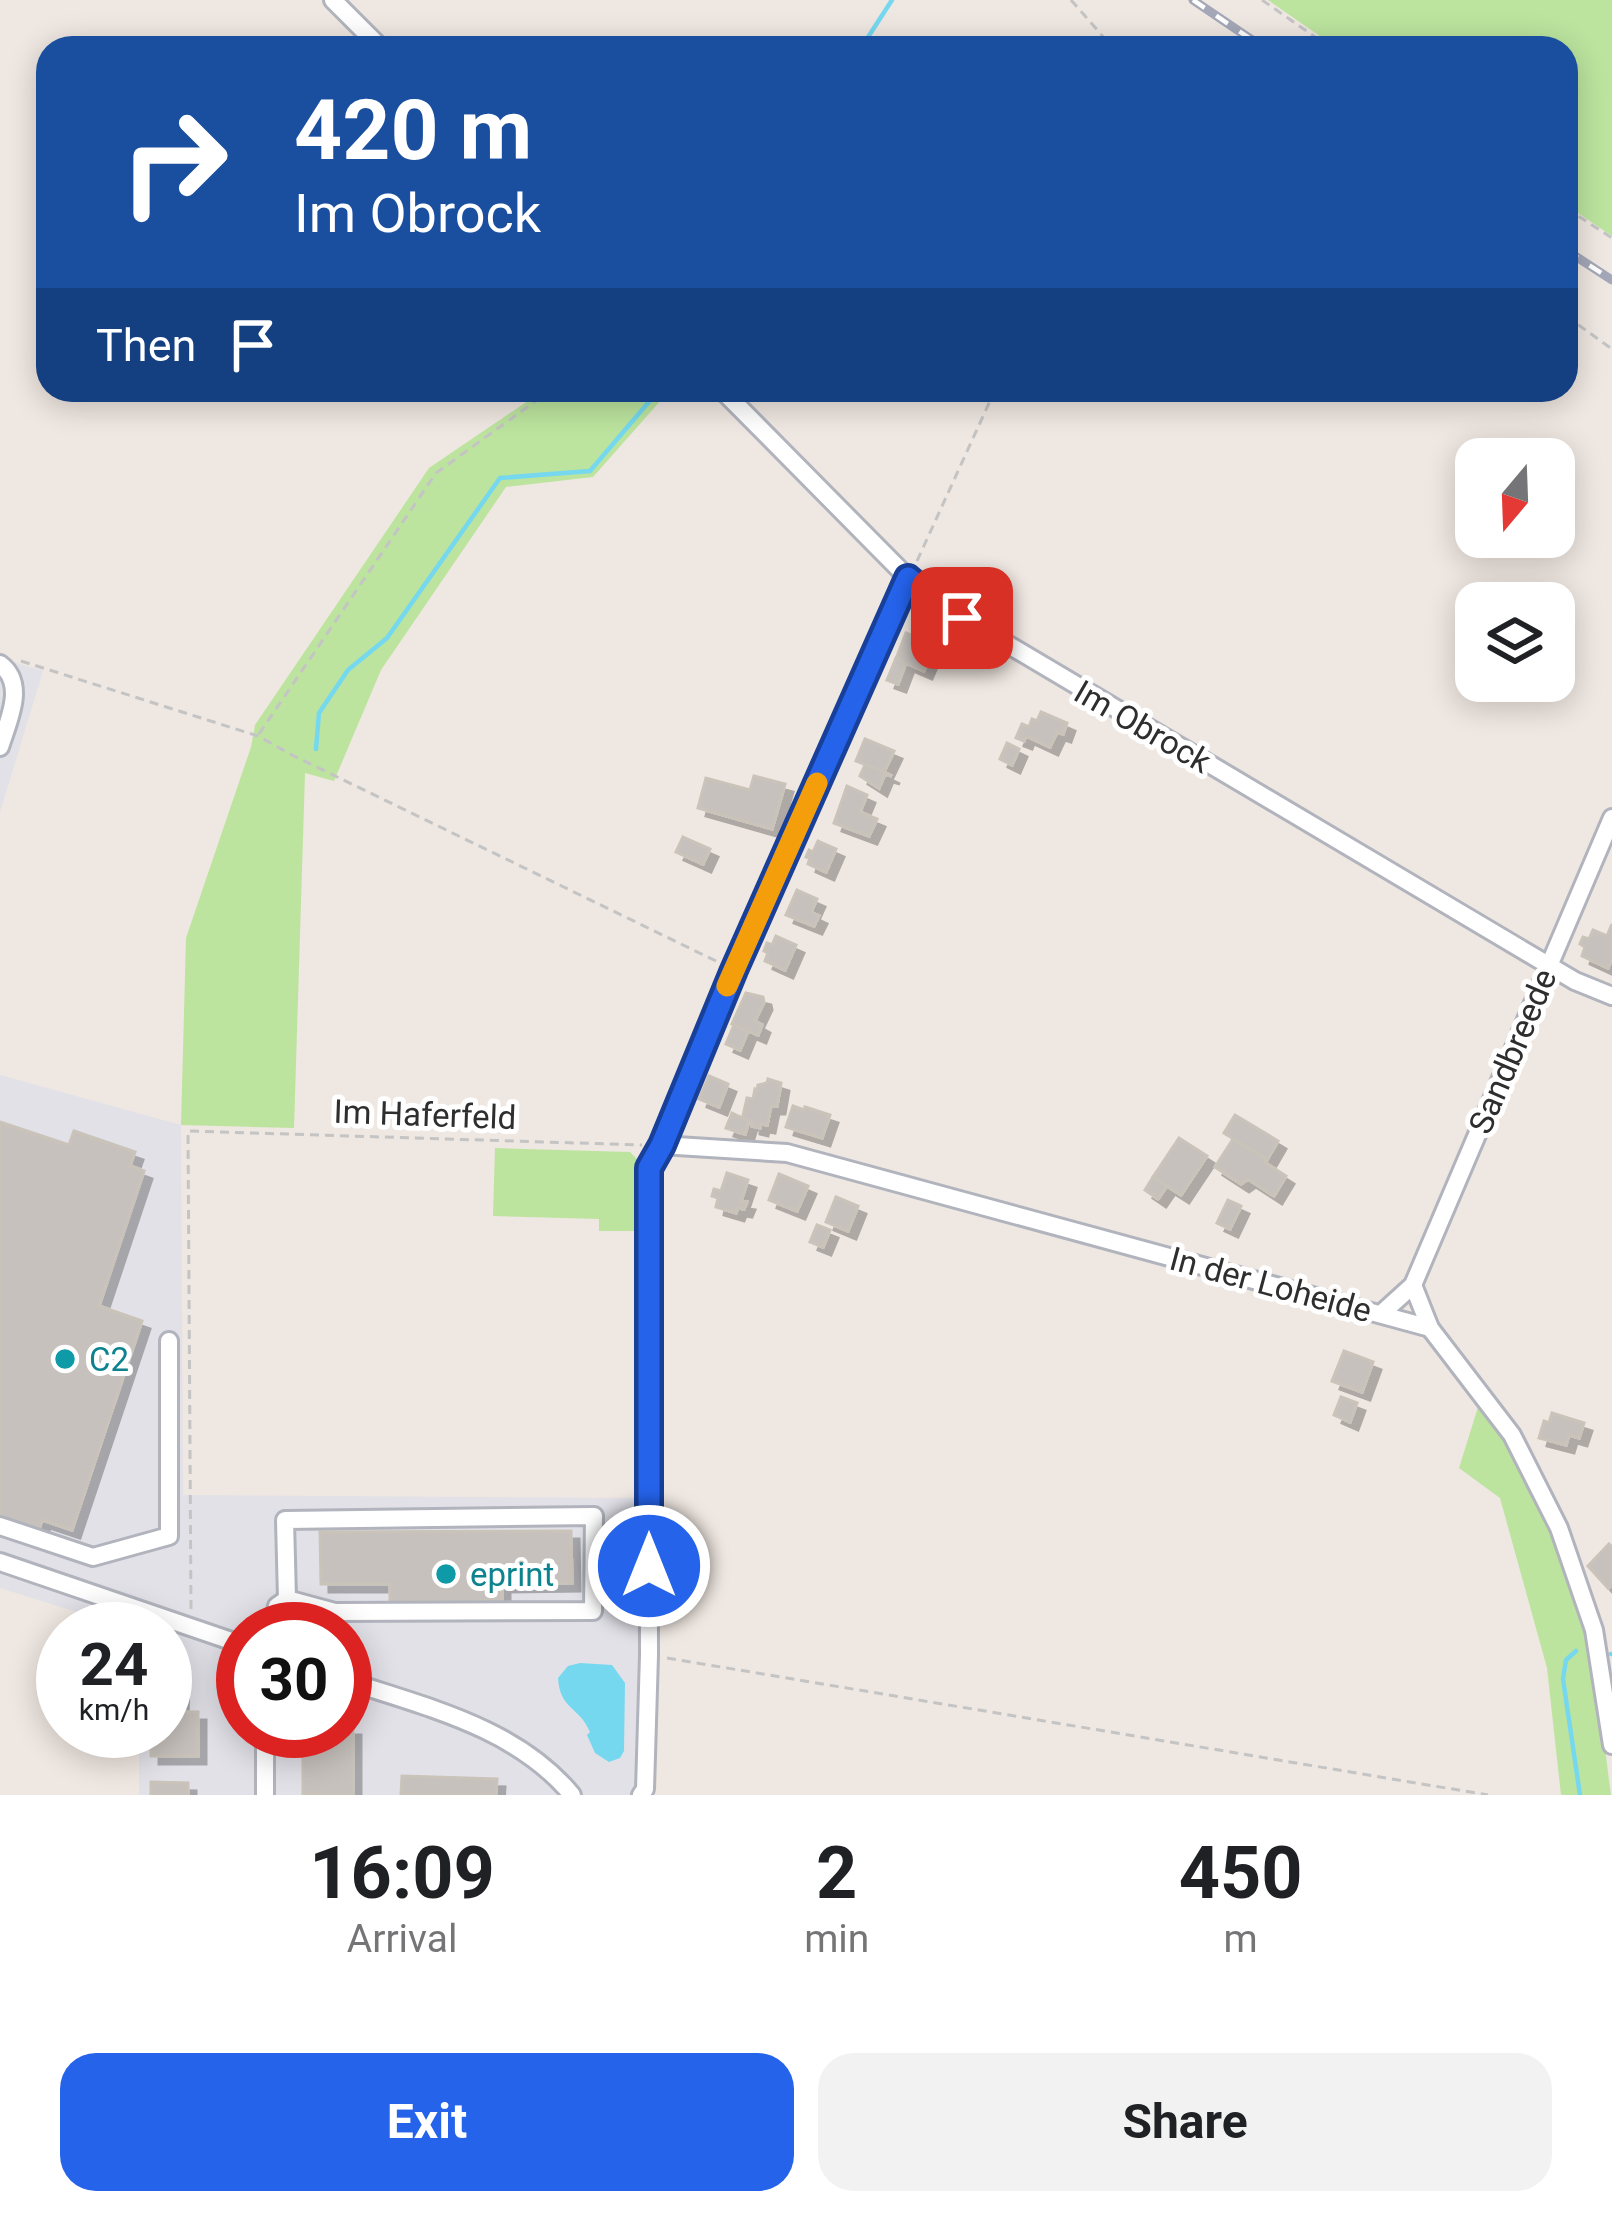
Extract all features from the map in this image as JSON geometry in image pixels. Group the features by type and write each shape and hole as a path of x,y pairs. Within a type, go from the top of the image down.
{"street":[{"path":"333,0 369,36"},
{"name":"Im Obrock","path":"734,402 938,604 1575,981 1612,995"},
{"path":"641,1795 645,1789 649,1654 649,1168 908,578"},
{"path":"0,664 8,670 16,695 0,747"},
{"name":"Sandbreede","path":"1381,1313 1413,1285 1612,818"},
{"name":"In der Loheide","path":"662,1145 787,1153 1430,1328"},
{"path":"1413,1285 1430,1328 1512,1435 1559,1528 1594,1630 1612,1745"},
{"path":"0,1526 92,1557 169,1536 169,1341"},
{"path":"594,1516 593,1611 335,1612 287,1599 285,1520 594,1516"},
{"path":"0,1562 118,1602"},
{"path":"283,1602 287,1599"},
{"path":"372,1688 510,1741 542,1764 572,1795"},
{"path":"265,1795 266,1758"}],"path":[{"path":"1071,0 1102,36"},
{"path":"1262,0 1314,36"},
{"path":"1578,216 1612,238"},
{"path":"1578,325 1612,349"},
{"path":"258,736 436,473 534,402"},
{"path":"908,578 989,402"},
{"path":"22,662 258,736 734,970"},
{"name":"Im Haferfeld","path":"191,1602 188,1131 662,1145"},
{"path":"649,1654 1488,1795"},
{"path":"1448,1795 1452,1789"}],"shaded area":[{"path":"0,658 43,671 0,812"},
{"path":"0,1075 181,1125 183,1495 639,1498 640,1795 139,1795 139,1758 192,1758 192,1602 45,1602 0,1588"}],"green space":[{"path":"1268,0 1612,0 1612,236 1578,213 1578,36 1320,36"},
{"path":"526,402 659,402 593,477 506,487 381,670 334,781 305,773 294,1128 181,1125 186,938 255,725 429,468"},
{"path":"495,1148 630,1152 639,1161 640,1231 599,1231 599,1219 493,1216"},
{"path":"1479,1404 1531,1490 1580,1616 1600,1702 1611,1795 1561,1795 1547,1668 1500,1498 1459,1468"}],"water":[{"path":"612,1665 625,1683 624,1751 609,1762 595,1753 586,1724 559,1688 558,1678 568,1666"}],"building":[{"path":"906,633 935,645 924,671 896,659"},
{"path":"896,658 906,663 898,684 887,680"},
{"path":"1041,712 1067,723 1050,747 1026,736 1024,741 1016,738 1022,724 1029,727"},
{"path":"865,739 894,751 884,772 856,761"},
{"path":"1007,743 1019,749 1012,765 1000,759"},
{"path":"865,765 892,776 885,774 879,788 860,776"},
{"path":"754,776 785,784 772,829 698,808 706,778 750,790"},
{"path":"847,786 867,795 860,812 877,819 869,836 834,823"},
{"path":"683,837 710,849 703,864 676,852"},
{"path":"818,841 836,849 826,872 808,864 806,857"},
{"path":"797,890 817,899 811,912 819,916 814,926 786,915"},
{"path":"1612,924 1608,968 1582,956 1585,947 1580,944 1593,930 1607,936"},
{"path":"776,936 796,945 785,970 765,961 767,943 772,945"},
{"path":"746,993 763,997 755,1021 762,1025 758,1035 732,1024"},
{"path":"734,1025 748,1031 740,1050 726,1044"},
{"path":"709,1076 728,1084 719,1107 699,1099"},
{"path":"768,1079 781,1083 777,1106 771,1106 767,1125 752,1126 742,1120 747,1098 753,1099 758,1085"},
{"path":"793,1106 830,1115 822,1138 786,1127"},
{"path":"732,1113 749,1121 745,1134 726,1128"},
{"path":"1235,1115 1278,1141 1267,1160 1224,1133"},
{"name":"C2","path":"0,1122 69,1145 74,1131 135,1152 130,1166 144,1171 99,1306 142,1321 72,1530 42,1520 37,1535 0,1523"},
{"path":"1179,1138 1207,1156 1181,1195 1153,1177"},
{"path":"1233,1139 1286,1176 1274,1196 1248,1179 1241,1184 1215,1167"},
{"path":"727,1173 748,1180 741,1201 747,1202 736,1213 716,1207 718,1198 712,1196 714,1189 721,1191"},
{"path":"779,1174 808,1186 797,1211 769,1200"},
{"path":"1153,1177 1167,1186 1158,1199 1145,1190"},
{"path":"836,1197 858,1206 848,1231 826,1222"},
{"path":"1228,1200 1241,1206 1230,1229 1217,1223"},
{"path":"817,1225 830,1230 823,1247 810,1242"},
{"path":"1344,1351 1373,1362 1362,1392 1332,1381"},
{"path":"1341,1397 1357,1403 1350,1422 1334,1415"},
{"path":"1552,1413 1584,1423 1579,1438 1569,1435 1566,1445 1539,1438"},
{"name":"eprint","path":"571,1531 572,1583 502,1584 502,1601 390,1602 390,1584 321,1584 320,1532"},
{"path":"1609,1544 1612,1585 1608,1588 1588,1566"},
{"path":"192,1712 198,1712 198,1756 192,1756"},
{"path":"303,1758 353,1758 353,1795 303,1795"},
{"path":"402,1776 497,1779 496,1795 401,1795"},
{"path":"151,1782 188,1783 188,1795 151,1795"}],"waterway":[{"path":"869,36 892,0"},
{"path":"316,749 319,713 348,670 387,638 500,478 590,471 649,402"},
{"path":"1576,1651 1566,1660 1563,1679 1580,1795"}],"railway":[{"path":"1193,0 1246,36"},
{"path":"1578,258 1612,280"}],"slow traffic":[{"path":"727,986 817,783"}],"place":[{"name":"C2","path":"65,1359"},
{"name":"eprint","path":"446,1574"}],"route":[{"path":"649,1566 649,1168 908,578 962,618"}]}
